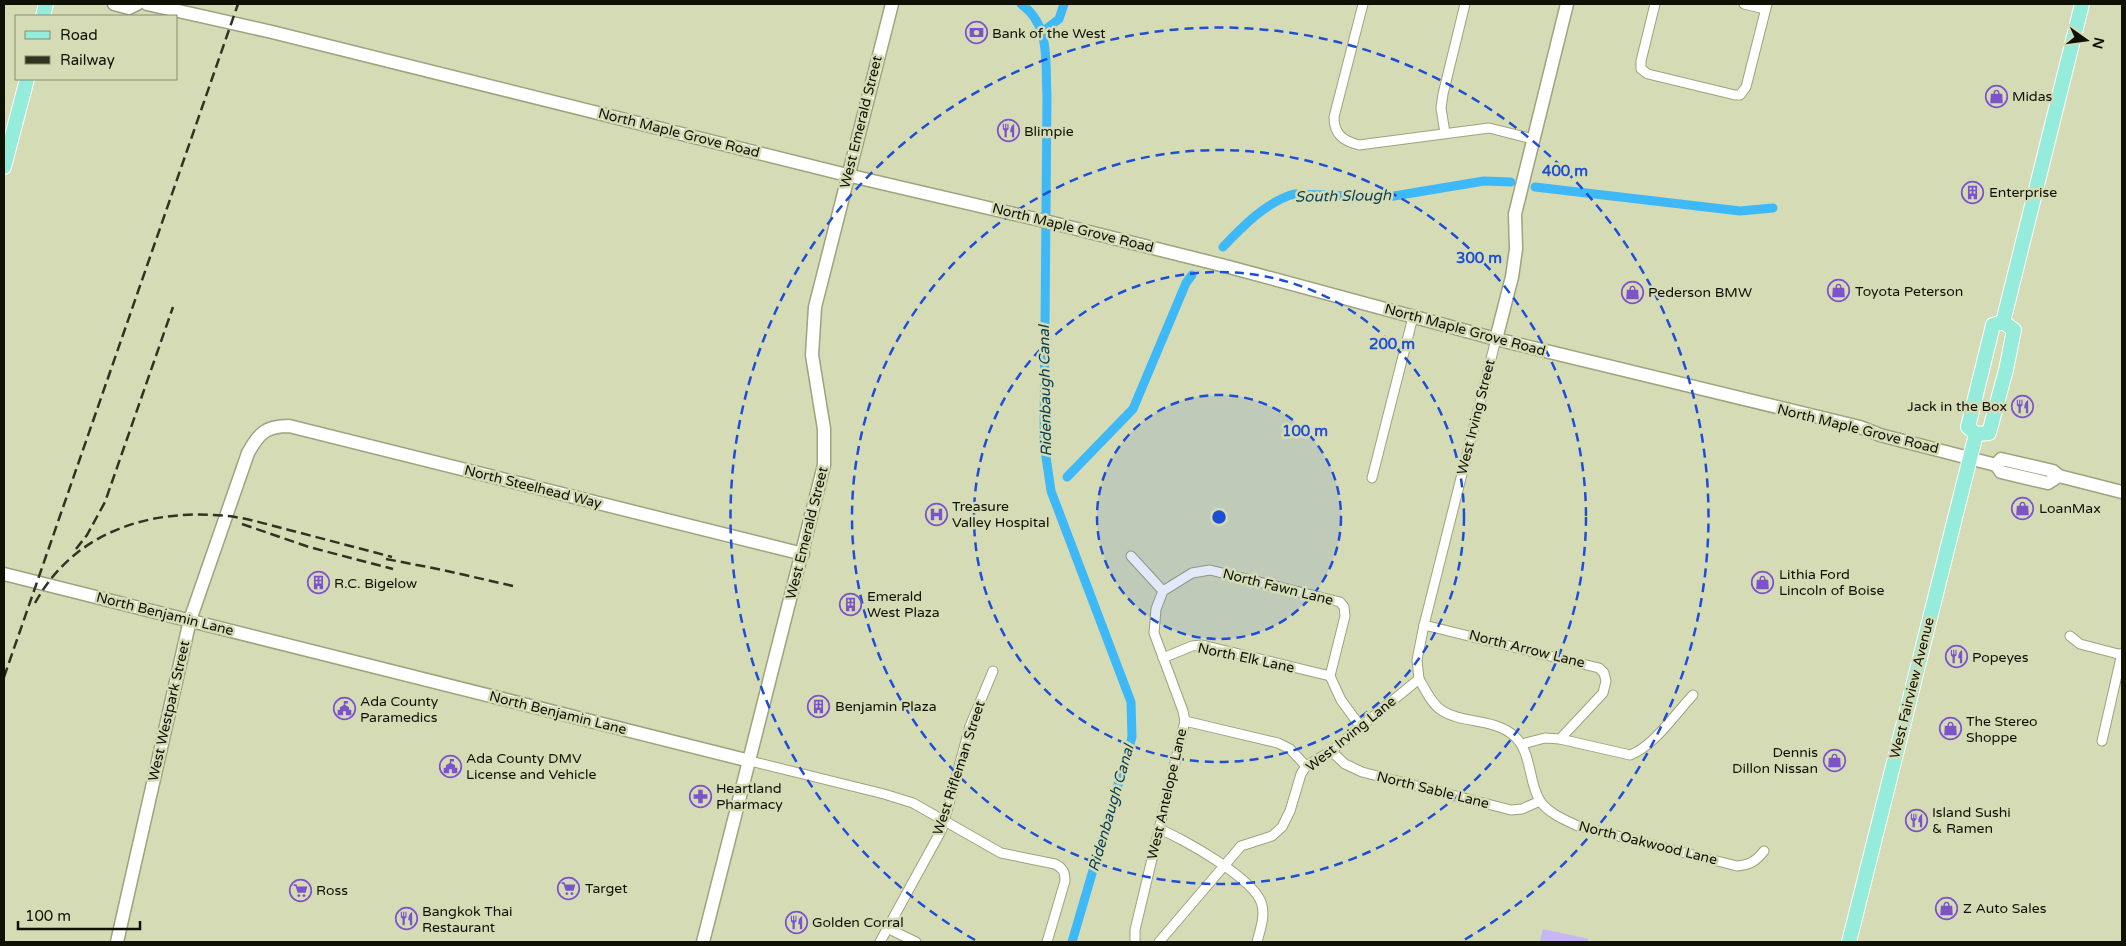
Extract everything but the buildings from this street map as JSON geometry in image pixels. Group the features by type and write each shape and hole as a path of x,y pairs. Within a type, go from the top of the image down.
{"main road":[{"path":"114,4 129,8 137,4"},
{"name":"North Maple Grove Road","path":"147,4 272,32 847,175 1053,223 1208,262 1496,339 1860,428 1996,465 2001,459 2053,471 2059,476 2122,491"},
{"name":"West Emerald Street","path":"704,942 820,486 824,457 824,429 812,355 814,316 847,175 892,4"},
{"name":"West Irving Street","path":"1496,339 1512,277 1516,248 1515,214 1567,4"},
{"name":"West Fairview Avenue","path":"1849,942 1976,434 1968,427 1993,325 2003,322 2082,4"},
{"path":"4,167 27,80"},
{"path":"1976,434 1988,433 2006,370 2014,330 2003,322"},
{"name":"North Steelhead Way","path":"264,431 277,426 289,426 803,554"},
{"name":"West Westpark Street","path":"117,942 190,620 248,453 255,440 264,431"},
{"name":"North Benjamin Lane","path":"4,574 750,760"}],"street":[{"path":"1363,4 1334,117 1334,127 1346,142 1359,145 1489,128 1533,139"},
{"path":"1445,134 1441,108 1443,94 1465,4"},
{"path":"1655,4 1641,61 1641,69 1648,74 1731,95 1740,95 1746,87 1766,6 1744,4"},
{"path":"1372,478 1413,317"},
{"name":"West Irving Street","path":"1424,625 1496,339"},
{"path":"1131,556 1163,591"},
{"name":"North Fawn Lane","path":"1163,591 1192,573 1210,570 1340,602 1344,606 1345,616 1330,676"},
{"name":"West Antelope Lane","path":"1135,942 1134,930 1184,721 1183,711 1154,633 1156,609 1163,591"},
{"path":"1424,625 1417,660 1419,679 1434,703 1441,710 1502,728 1513,735 1522,744 1540,801"},
{"name":"North Arrow Lane","path":"1424,625 1588,663 1599,668 1604,673 1606,682 1603,693 1560,738"},
{"path":"2070,636 2080,644 2122,658 2102,741"},
{"name":"North Elk Lane","path":"1163,658 1192,646 1202,646 1330,676"},
{"name":"West Rifleman Street","path":"880,942 942,829 970,726 992,671"},
{"path":"1330,676 1341,700 1360,726"},
{"name":"West Irving Lane","path":"1159,942 1242,846 1272,836 1282,826 1290,811 1301,774 1306,766 1331,751 1419,679"},
{"path":"1522,744 1545,738 1560,738 1630,755 1639,752 1649,743 1693,695"},
{"path":"1184,721 1278,743 1290,750 1306,766"},
{"name":"North Sable Lane","path":"1331,751 1345,764 1362,772 1511,810 1522,809 1540,801"},
{"name":"North Benjamin Lane","path":"750,760 884,794 913,804 945,820 1001,853 1055,864 1061,867 1065,872 1065,881 1047,942"},
{"name":"North Oakwood Lane","path":"1540,801 1559,817 1578,826 1737,866 1748,865 1764,851"},
{"path":"1159,829 1170,833 1224,865 1256,892 1262,904 1263,917 1256,942"},
{"path":"887,928 916,942"}],"shaded area":[{"path":"1543,929 1589,939 1587,942 1540,942"}],"waterway":[{"name":"Ridenbaugh Canal","path":"1021,4 1037,22 1042,33 1046,57 1044,443 1051,491 1131,702 1132,737 1072,942"},
{"path":"1042,32 1059,19 1064,4"},
{"name":"South Slough","path":"1223,247 1264,209 1294,194 1388,197 1484,181 1511,182"},
{"name":"South Slough","path":"1535,187 1740,211 1773,208"},
{"name":"South Slough","path":"1067,477 1133,409 1186,283 1192,275"}],"railway":[{"path":"4,677 238,4"},
{"path":"76,549 87,535 105,502 173,307"},
{"path":"35,603 51,579 70,558 92,542 116,530 142,521 170,516 198,515 243,518 392,557"},
{"path":"242,524 309,547 393,569"},
{"path":"386,559 513,586"}],"place":[{"name":"Bank of the West","path":"976,33"},
{"name":"Midas","path":"1996,96"},
{"name":"Blimpie","path":"1008,131"},
{"name":"Enterprise","path":"1973,192"},
{"name":"Toyota Peterson","path":"1839,291"},
{"name":"Pederson BMW","path":"1632,292"},
{"name":"Jack in the Box","path":"2023,406"},
{"name":"LoanMax","path":"2023,508"},
{"name":"Treasure Valley Hospital","path":"936,514"},
{"name":"Lithia Ford Lincoln of Boise","path":"1763,582"},
{"name":"R.C. Bigelow","path":"318,583"},
{"name":"Emerald West Plaza","path":"851,604"},
{"name":"Popeyes","path":"1956,657"},
{"name":"Benjamin Plaza","path":"819,706"},
{"name":"Ada County Paramedics","path":"344,709"},
{"name":"The Stereo Shoppe","path":"1950,729"},
{"name":"Dennis Dillon Nissan","path":"1834,760"},
{"name":"Ada County DMV License and Vehicle","path":"450,766"},
{"name":"Heartland Pharmacy","path":"700,796"},
{"name":"Island Sushi & Ramen","path":"1916,820"},
{"name":"Target","path":"569,888"},
{"name":"Ross","path":"300,890"},
{"name":"Z Auto Sales","path":"1947,908"},
{"name":"Bangkok Thai Restaurant","path":"406,919"},
{"name":"Golden Corral","path":"796,922"}]}
